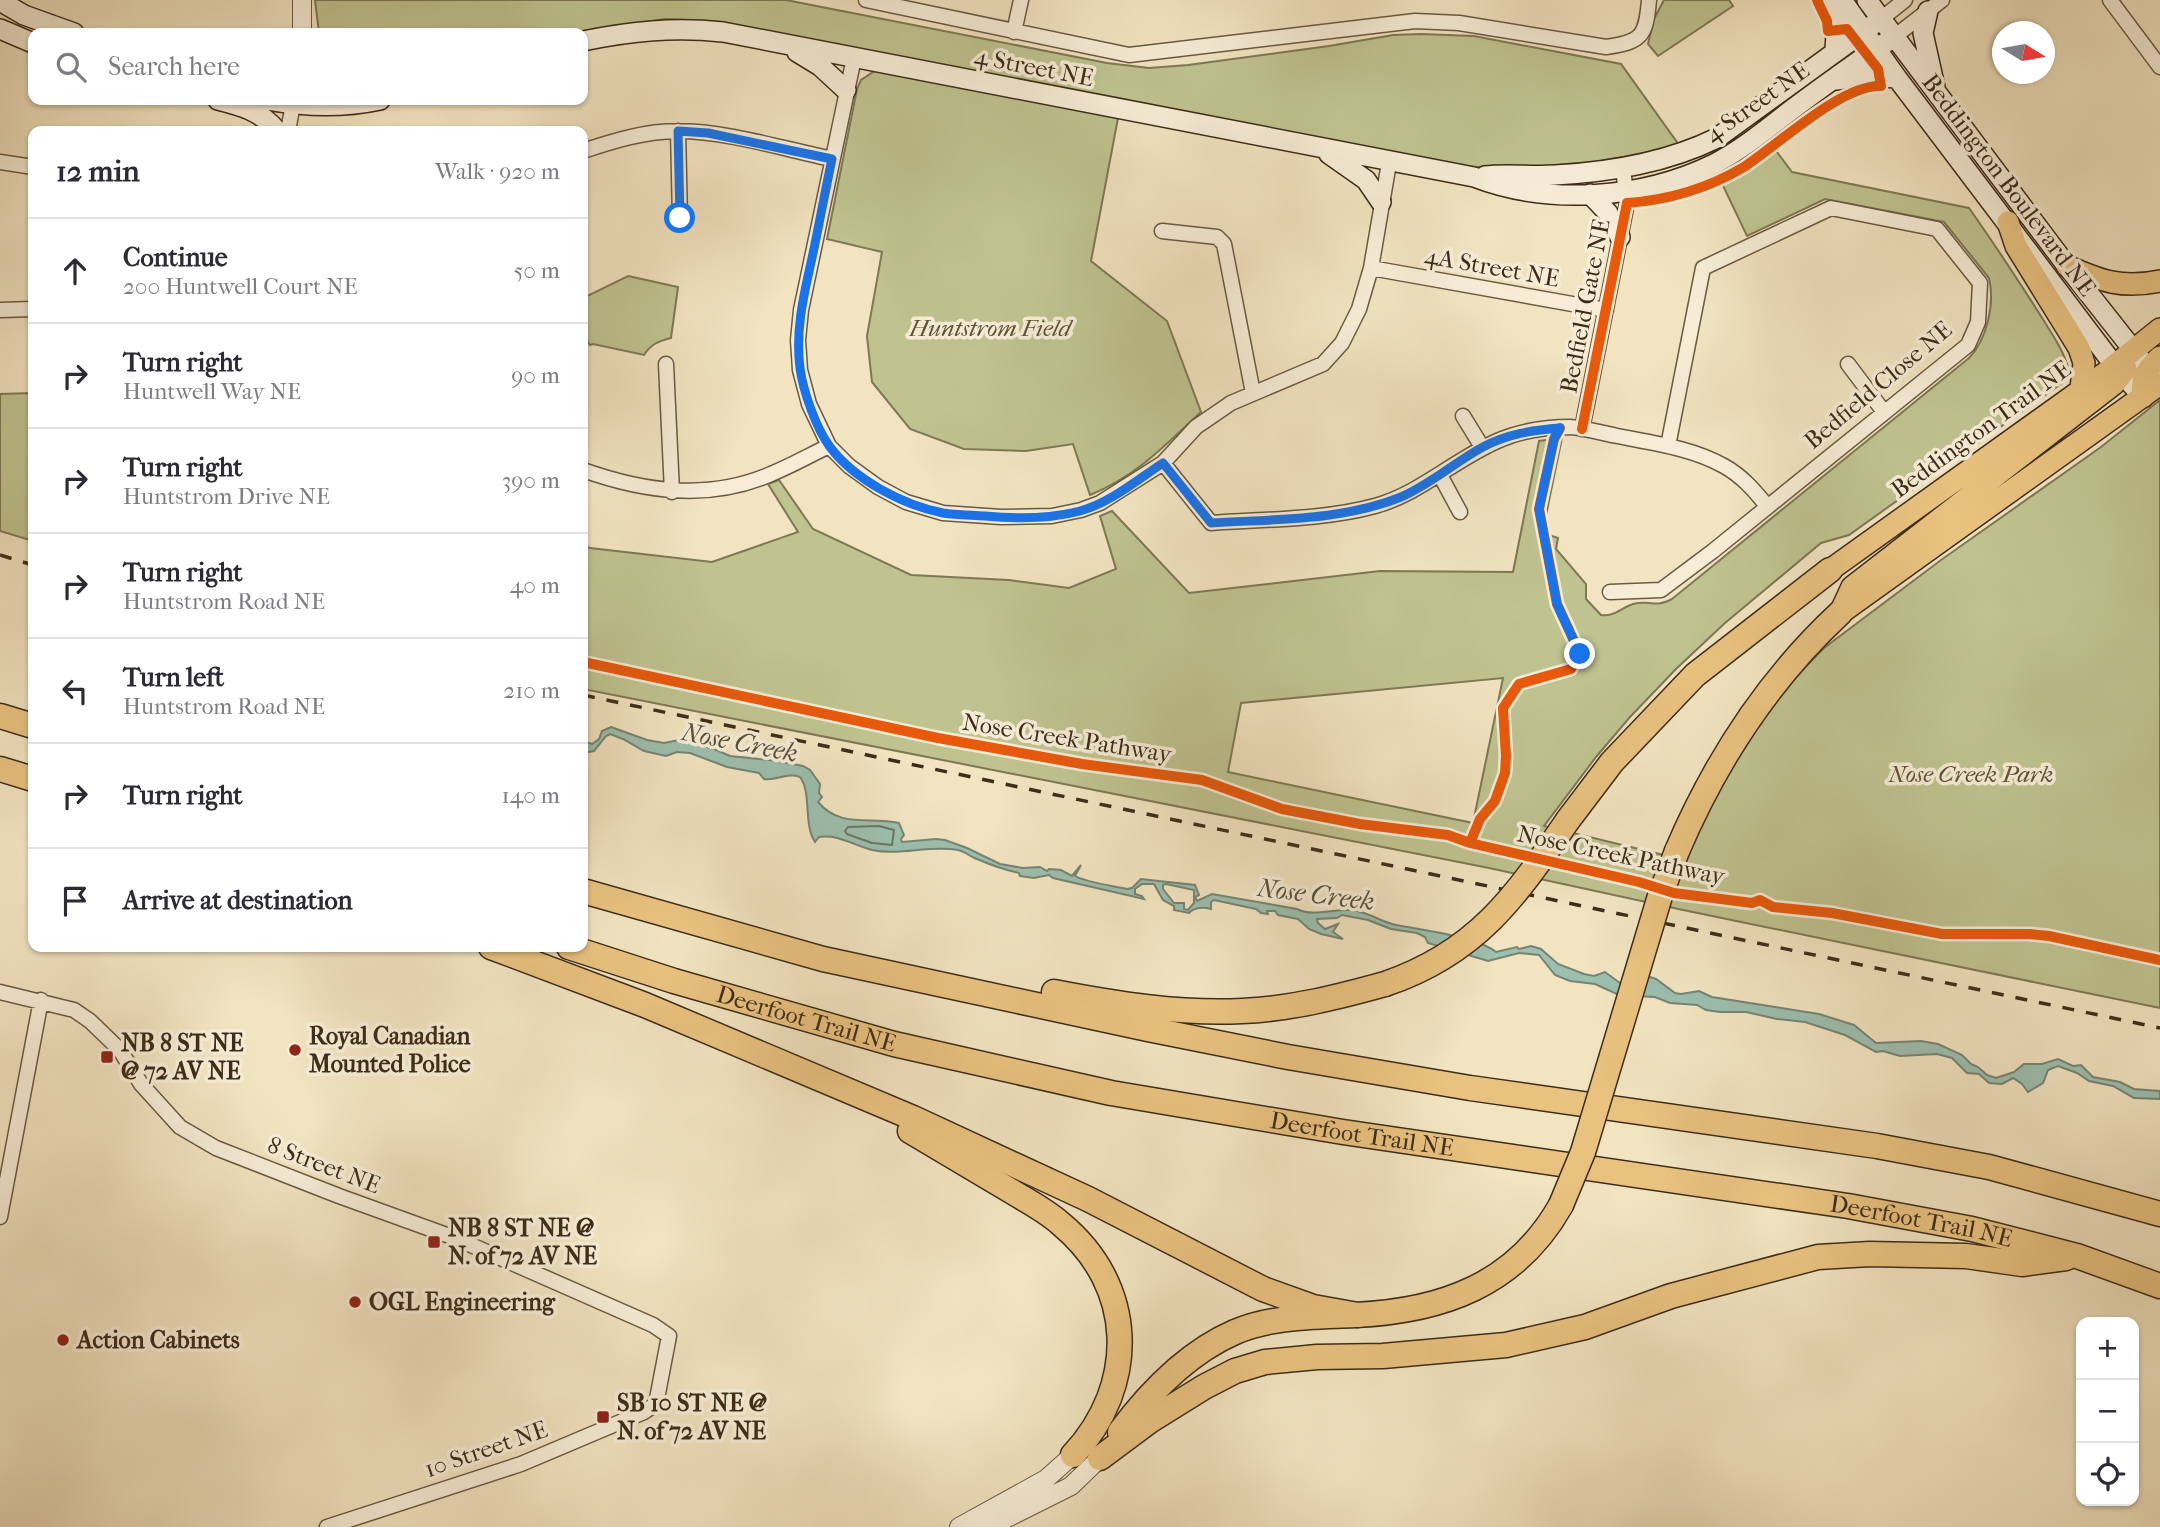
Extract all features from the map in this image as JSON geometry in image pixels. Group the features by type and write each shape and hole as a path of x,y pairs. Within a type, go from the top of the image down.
{"highway":[{"path":"588,893 644,899 1054,993 1146,1007 1210,1012 1263,1009 1317,1001 1385,984 1430,966 1478,933 1524,883 1612,762 1695,675 1830,570"},
{"path":"1100,1458 1134,1413 1193,1356 1236,1332 1277,1320 1395,1312 1448,1301 1469,1292 1512,1264 1533,1244 1561,1206 1583,1152 1660,896 1676,851 1699,802 1718,767 1758,706 1800,654 1840,613"},
{"path":"0,716 28,724"},
{"path":"0,769 28,777"},
{"path":"588,893 823,959 1288,1058 1470,1088 1914,1153 2000,1169 2160,1214"},
{"path":"504,952 645,1005 913,1118 1053,1182 1263,1289 1312,1307 1358,1315"},
{"name":"Deerfoot Trail NE","path":"584,952 674,981 894,1044 1111,1093 1343,1132 1848,1206 1972,1229 2077,1256 2160,1286"},
{"path":"800,1069 1034,1206 1059,1222 1084,1246 1102,1274 1113,1300 1120,1332 1120,1349 1119,1366 1108,1406 1098,1425 1073,1455"},
{"path":"1100,1458 1152,1420 1205,1387 1235,1371 1265,1362 1317,1357 1383,1356 1506,1345 1586,1327 1671,1296 1818,1257 1870,1254 1966,1256 2022,1264 2077,1256"}],"main road":[{"path":"1830,0 1837,19 1835,50"},
{"name":"Beddington Boulevard NE","path":"1842,0 1873,25 1894,37 2154,378"},
{"name":"Beddington Boulevard NE","path":"1867,0 1877,49 1897,78 2119,370 2154,378"},
{"path":"0,1 24,15 60,28"},
{"path":"1935,6 1923,33 1937,95"},
{"name":"4 Street NE","path":"1474,177 1497,174 1553,176 1623,168 1695,149 1717,138 1873,25"},
{"name":"4 Street NE","path":"588,40 641,30 684,28 723,32 1320,147 1390,163 1474,177 1497,186 1532,192 1590,194 1654,186 1714,164 1746,144 1894,37"},
{"path":"0,29 28,41"},
{"path":"778,42 820,66 846,90"},
{"path":"1831,80 1867,76 1897,78"},
{"path":"239,105 248,107 272,126"},
{"path":"337,105 357,105"},
{"path":"1320,147 1366,180 1381,202"},
{"path":"1590,194 1608,213 1620,237"},
{"path":"2008,222 2016,246 2079,348 2084,363 2081,388"},
{"path":"2067,266 2108,283 2138,286 2160,281"},
{"path":"1840,613 1852,587 2119,370 2133,350 2160,329"},
{"name":"Beddington Trail NE","path":"1830,570 2081,388 2119,370"},
{"path":"1840,613 2154,378"}],"street":[{"path":"866,0 1129,55 1415,21 1459,23 1606,47 1631,44 1642,33 1648,16 1649,0"},
{"path":"1014,32 1021,0"},
{"path":"1873,25 1905,0"},
{"path":"2110,0 2160,67"},
{"path":"1894,37 1935,6"},
{"path":"853,58 801,310 798,340 800,370 809,404 829,446 849,466 878,487 906,502 943,513 1001,517 1052,516 1100,503 1163,463 1196,427 1231,403 1323,364 1342,343 1359,309 1371,268 1390,163"},
{"path":"289,126 292,105"},
{"path":"588,150 618,140 656,132 678,131 708,133 832,159"},
{"path":"678,131 680,218"},
{"path":"0,162 28,166"},
{"name":"Bedfield Gate NE","path":"1582,429 1627,203 1623,168"},
{"name":"Bedfield Close NE","path":"1610,592 1661,590 1968,345 1978,322 1980,283 1937,229 1831,208 1703,268 1668,446"},
{"path":"1163,232 1217,237 1224,244 1252,393"},
{"name":"4A Street NE","path":"1371,268 1606,310"},
{"path":"0,310 28,310"},
{"path":"666,364 673,492"},
{"path":"1848,364 1884,412"},
{"path":"1463,416 1482,447"},
{"path":"1163,463 1211,523 1321,515 1375,506 1403,496 1482,447 1506,437 1536,430 1572,427 1668,446 1722,464 1753,488 1767,506"},
{"path":"588,472 620,483 673,492 706,491 731,487 769,475 829,446"},
{"path":"1440,475 1460,512"},
{"name":"8 Street NE","path":"0,992 74,1010 90,1021 120,1050 141,1084 180,1127 216,1148 455,1238 653,1325 669,1336 656,1404"},
{"path":"0,1217 41,1000"},
{"name":"10 Street NE","path":"327,1527 521,1464 644,1412 656,1404"},
{"path":"959,1527 1046,1479 1073,1455"},
{"path":"976,1527 997,1523 1071,1486 1100,1458"}],"green space":[{"path":"315,0 786,0 1107,63 1149,68 1329,46 1393,35 1474,36 1621,64 1679,145 1629,156 1552,167 1500,168 1458,165 712,21 665,19 588,30 588,28 318,28"},
{"path":"1664,0 1729,0 1733,6 1658,56 1648,44 1654,19"},
{"name":"Huntstrom Field","path":"876,70 1118,118 1091,261 1167,321 1201,412 1150,459 1122,479 1090,495 1073,444 1026,451 964,449 910,429 872,382 867,336 882,252 827,239 857,89 861,80"},
{"name":"Nose Creek Park","path":"1768,140 1792,172 1969,208 2052,334 2069,371 2062,383 1849,535 1821,543 1725,623 1630,717 1544,826 1680,859 1698,820 1779,694 1824,648 1941,560 2101,447 2160,400 2160,1008 1489,868 588,690 588,547 712,562 798,532 768,484 779,480 813,529 911,575 1009,580 1069,588 1116,569 1100,516 1112,511 1189,593 1380,571 1513,572 1539,441 1562,438 1545,520 1549,535 1558,538 1556,549 1586,584 1586,599 1601,615 1606,615 1633,604 1656,604 1672,599 1969,358 1981,341 1988,321 1991,299 1989,278 1944,222 1825,199 1747,236 1716,171","holes":["1503,678 1473,823 1228,772 1241,703"]},
{"path":"628,276 678,287 671,338 649,348 644,355 590,345 588,296"},
{"path":"28,393 28,539 0,531 0,394"}],"water":[{"path":"611,727 647,740 664,743 679,740 730,756 803,766 810,770 820,784 819,793 822,797 818,802 827,810 846,819 899,823 904,835 902,842 945,840 1000,864 1023,868 1040,867 1047,871 1061,870 1072,876 1081,865 1075,876 1127,889 1141,879 1195,885 1199,895 1195,897 1197,901 1212,894 1309,912 1356,911 1390,924 1462,938 1487,946 1496,952 1531,946 1541,949 1558,964 1594,976 1605,972 1620,983 1639,977 1650,977 1675,993 1699,991 1712,997 1819,1014 1854,1025 1876,1043 1921,1041 1938,1044 1962,1055 1987,1075 1996,1078 2014,1072 2024,1064 2042,1064 2058,1059 2073,1066 2081,1065 2093,1077 2120,1082 2134,1089 2160,1091 2160,1099 2134,1098 2113,1086 2089,1081 2058,1066 2048,1070 2043,1083 2028,1092 2013,1078 2002,1084 1989,1083 1979,1074 1967,1073 1952,1058 1937,1054 1900,1056 1883,1051 1876,1052 1845,1035 1805,1022 1746,1012 1706,1010 1697,1005 1670,1003 1655,997 1619,995 1595,984 1570,981 1555,975 1539,955 1519,953 1488,961 1428,943 1425,937 1417,933 1391,929 1368,920 1342,915 1337,918 1317,919 1325,929 1338,924 1333,932 1343,939 1321,934 1309,929 1298,919 1278,915 1275,911 1261,913 1256,909 1214,900 1211,902 1211,909 1199,908 1189,913 1174,910 1174,906 1163,900 1154,884 1142,884 1135,889 1135,894 1144,899 1049,875 1034,878 1020,876 1019,873 958,850 882,852 826,836 819,837 815,842 809,826 806,791 800,777 791,775 764,779 759,773 727,767 690,753 677,752 666,756 644,751 610,734 594,751 588,752 588,743 592,744 599,739 602,731","holes":["1163,885 1194,890 1194,903 1188,910 1184,909 1184,903 1174,903"]}],"railway":[{"path":"0,555 28,563"},
{"path":"588,696 2160,1028"}],"cycle path":[{"path":"1582,429 1627,203 1673,196 1716,181 1744,167 1829,105 1865,88 1881,86 1878,69 1847,29 1828,31 1827,21 1817,0"},
{"path":"1470,843 1480,819 1495,801 1505,773 1503,708 1519,684 1571,669 1580,654 1557,604 1539,509 1554,439 1560,428"},
{"name":"Nose Creek Pathway","path":"588,663 938,738 1082,764 1202,780 1282,809 1360,824 1448,835 1470,843 1639,882 1674,893 1752,903 1760,900 1773,907 1832,913 1942,934 2049,936 2160,960"}],"place":[{"name":"Royal Canadian Mounted Police","path":"295,1050"},
{"name":"NB 8 ST NE @ 72 AV NE","path":"107,1057"},
{"name":"NB 8 ST NE @ N. of 72 AV NE","path":"434,1242"},
{"name":"OGL Engineering","path":"355,1302"},
{"name":"Action Cabinets","path":"63,1340"},
{"name":"SB 10 ST NE @ N. of 72 AV NE","path":"603,1417"}],"route":[{"path":"680,218 678,131 708,133 832,159 801,310 798,340 800,370 809,404 829,446 849,466 878,487 906,502 943,513 1001,517 1052,516 1081,510 1100,503 1163,463 1211,523 1321,515 1375,506 1403,496 1482,447 1506,437 1560,428 1554,439 1539,509 1557,604 1580,654"}],"water label":[{"name":"Nose Creek","path":"740,742"},
{"name":"Nose Creek","path":"1316,894"}]}
